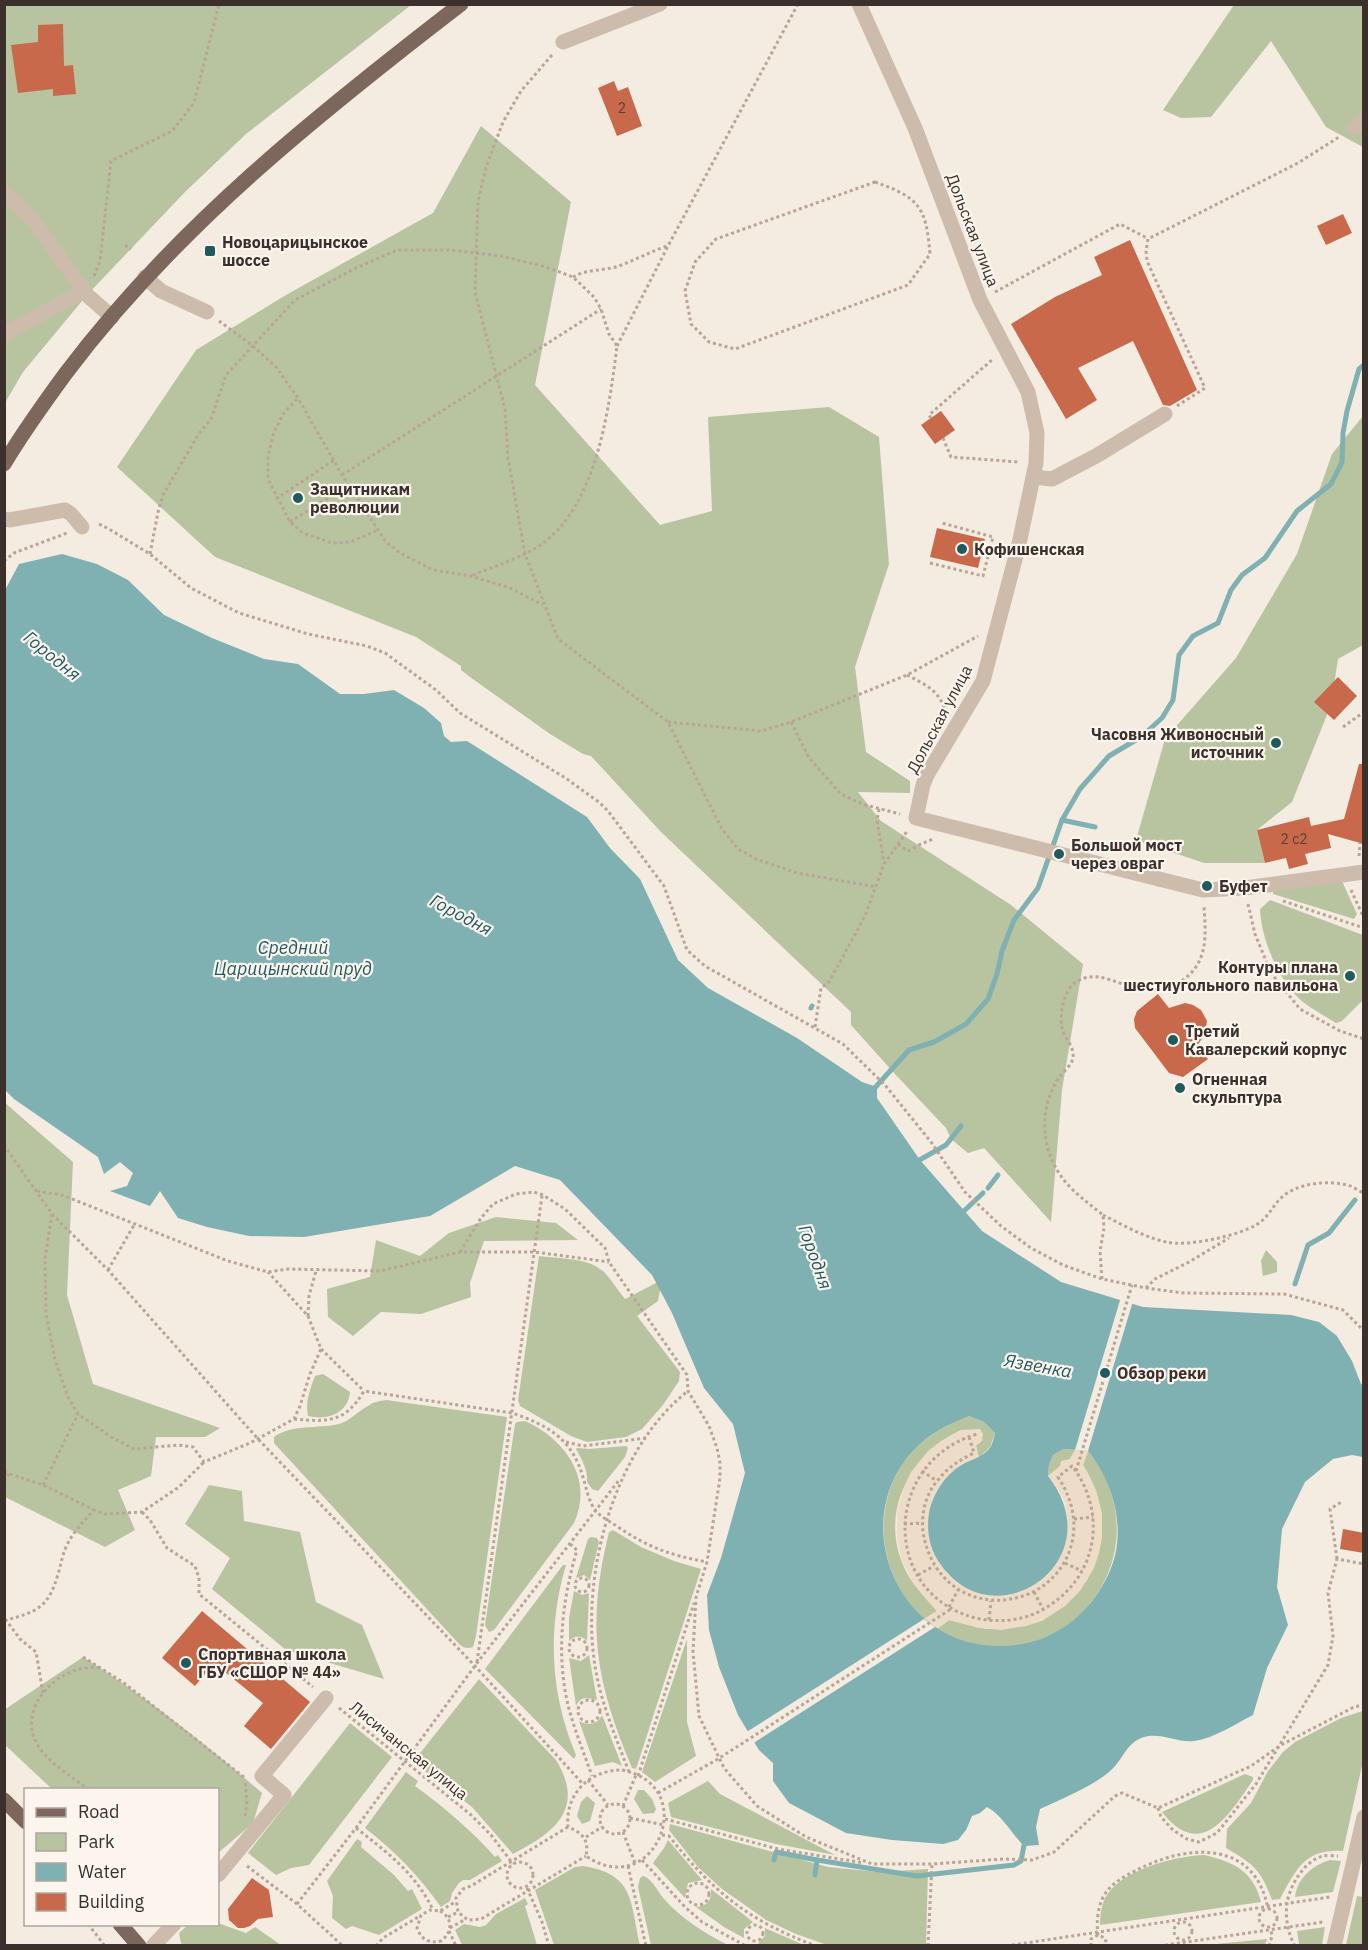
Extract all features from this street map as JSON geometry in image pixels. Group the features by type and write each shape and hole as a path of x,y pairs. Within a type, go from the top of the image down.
{"main road":[{"path":"4,464 32,419 83,351 145,278 260,165 461,4"},
{"path":"4,1800 24,1820"},
{"path":"122,1926 139,1946"}],"street":[{"path":"563,42 660,4"},
{"name":"Дольская улица","path":"859,4 915,128 980,300 1028,392 1037,433 1035,470 1019,544 983,681 949,736 923,785 916,818"},
{"path":"4,192 33,220 85,293 112,317"},
{"path":"145,278 161,291 207,312"},
{"path":"4,336 13,329 85,293"},
{"path":"1035,470 1052,478 1096,456 1166,414"},
{"path":"4,519 65,510 82,527"},
{"path":"916,818 936,831 1159,879 1203,891 1245,888 1364,872"},
{"path":"219,1874 284,1795 262,1776 326,1698"},
{"path":"1334,1946 1364,1817"},
{"path":"153,1946 172,1926"}],"path":[{"path":"85,293 100,261 111,161 172,131 194,103 219,4"},
{"path":"471,576 525,554 543,543 564,524 586,484 601,437 617,346 798,4"},
{"path":"563,42 521,90 503,122 486,167 478,201 475,253 476,292 505,410 512,487 525,554 558,639 668,722 722,829 738,849 756,859 797,873 877,887"},
{"path":"1148,239 1298,163 1359,124"},
{"path":"875,182 916,201 927,228 930,254 908,285 735,350 708,342 691,324 685,291 695,262 716,239 875,182"},
{"path":"980,300 1120,224 1148,239"},
{"path":"1148,239 1147,261 1205,388 1166,414"},
{"path":"125,245 130,249"},
{"path":"204,246 210,251"},
{"path":"573,277 579,273 601,271 620,265 645,253 668,246"},
{"path":"150,554 158,512 164,495 198,435 211,419 226,375 295,300 356,268 397,250 450,250 501,256 535,264 573,277 594,297 601,309 609,334 617,346"},
{"path":"342,475 601,309"},
{"path":"207,312 253,346 276,368 298,398 376,531 386,542 400,553 433,570 471,576 510,588 545,606"},
{"path":"931,418 929,415 1006,347"},
{"path":"298,398 283,414 273,435 268,456 268,480 276,499 290,522 303,533 332,543 350,543 376,531"},
{"path":"944,438 951,457 1035,470"},
{"path":"276,499 334,460"},
{"path":"290,522 348,485"},
{"path":"4,561 14,553 90,523 103,526 150,554 191,588 239,613 308,634 367,646 385,653 436,690 460,713 600,802 664,886 687,950 705,966 843,1044 885,1085 931,1142 965,1192 1001,1226 1031,1248 1063,1265 1102,1279 1146,1288 1183,1293 1284,1294 1343,1310 1364,1331"},
{"path":"930,563 984,576 993,537 942,523"},
{"path":"981,554 988,556"},
{"path":"668,722 761,731 791,722 907,675 981,634 999,621"},
{"path":"907,675 932,688 943,704 949,736"},
{"path":"1343,727 1364,712"},
{"path":"791,722 809,758 841,794 898,814"},
{"path":"879,809 877,820 884,864"},
{"path":"815,1027 821,988 830,982 865,916 884,864 916,818"},
{"path":"898,844 909,851 936,831"},
{"path":"1345,874 1364,918"},
{"path":"1245,888 1256,933 1271,973 1299,1009 1340,1031 1364,1039"},
{"path":"1203,891 1206,933 1200,958 1183,982 1160,990 1138,989 1102,977 1076,981 1065,998 1062,1028 1074,1053 1073,1062 1059,1078 1046,1102 1043,1121 1054,1165 1070,1187 1102,1215 1168,1243 1232,1236"},
{"path":"1277,899 1364,927"},
{"path":"4,1145 52,1214 108,1270 258,1438 476,1665 583,1784"},
{"path":"1146,1288 1155,1279 1256,1225 1268,1216 1282,1198 1308,1184 1348,1185 1364,1193"},
{"path":"37,1191 62,1195 228,1261 268,1272 288,1269 380,1271 460,1252 535,1252 609,1262"},
{"path":"460,1252 481,1218 493,1204 516,1194 534,1192 565,1209 605,1248 609,1262 687,1376 688,1391 709,1426 717,1448 720,1478 707,1562 637,1775 623,1806"},
{"path":"476,1665 543,1195"},
{"path":"52,1214 45,1258 46,1313 55,1360 68,1397 78,1414 111,1437 134,1449 178,1444 193,1447 204,1462"},
{"path":"1102,1215 1104,1228 1100,1251 1102,1279"},
{"path":"108,1270 134,1224"},
{"path":"308,1317 309,1296 316,1271"},
{"path":"268,1272 308,1317 321,1349 364,1391 512,1413 532,1420 552,1430 579,1461 595,1510 654,1549 678,1557 707,1562"},
{"path":"1076,1471 1132,1285"},
{"path":"1358,1324 1364,1322"},
{"path":"294,1419 321,1349"},
{"path":"4,1472 43,1485 105,1514 142,1512 179,1487 204,1462 294,1419 320,1421 340,1418 356,1404 364,1391"},
{"path":"297,1904 405,1763 476,1665 620,1479 646,1438 674,1402 688,1391"},
{"path":"43,1485 78,1414"},
{"path":"969,1437 974,1453 953,1464 937,1481 927,1501 922,1523 925,1545 934,1566 958,1590 991,1601 1013,1600 1034,1592 1051,1580 1065,1563 1073,1542 1074,1519 1069,1497 1058,1477 1072,1466 1090,1500 1093,1517 1092,1545 1083,1571 1059,1599 1044,1610 1026,1617 1008,1621 989,1620 969,1616 950,1607 932,1593 918,1575 906,1542 904,1524 907,1505 922,1471 943,1451 969,1437 977,1434"},
{"path":"564,1442 584,1446 646,1438"},
{"path":"922,1471 937,1481"},
{"path":"4,1481 9,1474"},
{"path":"620,1479 592,1586 592,1622 594,1659 602,1708 629,1772"},
{"path":"664,1819 778,1849 872,1864 1032,1860 1054,1852 1115,1796 1122,1793 1158,1808 1161,1816 1173,1830 1187,1839 1199,1842 1217,1833 1256,1784 1328,1665 1333,1636 1328,1593 1337,1559 1330,1509 1343,1502"},
{"path":"43,1693 36,1652 20,1639 5,1620 32,1613 46,1602 57,1578 64,1550 74,1531 94,1510"},
{"name":"Лисичанская улица","path":"142,1512 150,1520 167,1548 195,1566 199,1578 199,1594 471,1815 491,1835 512,1863"},
{"path":"1074,1519 1093,1517"},
{"path":"904,1524 922,1523"},
{"path":"570,1544 578,1550 567,1583 562,1628 565,1684 571,1717 592,1777"},
{"path":"1337,1559 1364,1564"},
{"path":"1065,1563 1083,1571"},
{"path":"918,1575 934,1566"},
{"path":"575,1584 581,1578 592,1586"},
{"path":"567,1583 575,1584"},
{"path":"575,1584 577,1591 582,1592 592,1586"},
{"path":"658,1793 718,1759 929,1623 950,1607 958,1590"},
{"path":"1034,1592 1044,1610"},
{"path":"696,1598 693,1652 699,1716 718,1759 757,1806 806,1837 872,1864"},
{"path":"989,1620 991,1601"},
{"path":"577,1639 583,1640 587,1646 587,1652 580,1658 574,1656 569,1649 570,1644 577,1639"},
{"path":"587,1646 593,1646"},
{"path":"563,1649 569,1649"},
{"path":"83,1657 124,1683 254,1786"},
{"path":"86,1788 50,1759 36,1742 30,1724 34,1708 43,1693 56,1679 87,1667 98,1668 124,1683"},
{"path":"586,1701 596,1703 602,1708 594,1721 583,1720 579,1715 580,1705 586,1701"},
{"path":"1158,1808 1251,1766 1281,1745 1354,1707 1364,1706"},
{"path":"571,1717 579,1715"},
{"path":"231,1766 245,1781 247,1802 243,1822"},
{"path":"568,1827 571,1802 583,1784 606,1771 629,1772 637,1775 648,1782 658,1793 664,1809 662,1835 651,1852 642,1860 619,1868 604,1866 586,1856"},
{"path":"588,1780 608,1805"},
{"path":"608,1805 623,1806 630,1818 629,1826 623,1832 614,1834 602,1827 601,1813 608,1805"},
{"path":"630,1818 664,1825"},
{"path":"440,1911 455,1902 463,1888 471,1886 512,1863 568,1827"},
{"path":"568,1827 585,1837 586,1856"},
{"path":"585,1837 602,1827"},
{"path":"356,1828 392,1856 412,1876 426,1895 433,1910"},
{"path":"623,1832 635,1863"},
{"path":"662,1835 669,1836 707,1884 760,1923 816,1946"},
{"path":"1199,1842 1201,1851"},
{"path":"1090,1946 1091,1939 1097,1933 1103,1898 1117,1881 1161,1859 1187,1852 1201,1851 1221,1854 1252,1871 1263,1887 1268,1907 1277,1916 1271,1928"},
{"path":"234,1856 297,1904 343,1946"},
{"path":"433,1946 441,1941 450,1929 466,1919 481,1919 527,1888 586,1856"},
{"path":"1295,1946 1290,1937 1287,1903 1301,1872 1323,1856 1354,1859"},
{"path":"642,1860 685,1908 702,1922 747,1946 750,1940"},
{"name":"Лисичанская улица","path":"512,1863 524,1862 531,1866 533,1878 527,1888"},
{"name":"Лисичанская улица","path":"512,1863 508,1870 509,1881 518,1888 527,1888"},
{"path":"928,1946 932,1864"},
{"path":"628,1866 646,1946"},
{"path":"700,1883 707,1884 709,1896 705,1902 699,1904 692,1902 688,1896 690,1886 700,1883"},
{"name":"Лисичанская улица","path":"527,1888 542,1922 549,1946"},
{"path":"1006,1946 1333,1896 1345,1898"},
{"path":"455,1902 458,1912 466,1919"},
{"path":"685,1908 692,1902"},
{"path":"1268,1907 1261,1912 1260,1920 1262,1925 1271,1928"},
{"path":"376,1946 383,1938 433,1910 440,1911 448,1917 456,1946"},
{"path":"448,1917 458,1912"},
{"path":"421,1915 417,1925 420,1935 431,1942 441,1941"},
{"path":"1182,1920 1189,1924 1192,1931 1184,1941"},
{"path":"1182,1920 1177,1924 1174,1932 1176,1937 1184,1941"},
{"path":"1159,1946 1271,1928 1329,1921 1340,1923"},
{"path":"760,1923 763,1929 762,1937 758,1941 750,1940 746,1934 747,1928 760,1923"},
{"path":"90,1926 105,1946"},
{"path":"1269,1946 1272,1936 1271,1928"},
{"path":"1097,1933 1105,1938 1107,1946"}],"green space":[{"path":"4,5 411,5 246,134 185,192 87,295 23,372 5,403"},
{"path":"1234,5 1363,5 1363,147 1326,127 1271,41 1211,117 1181,118 1163,110"},
{"path":"481,126 571,202 535,385 660,525 712,511 708,417 829,407 879,437 889,564 855,667 866,752 910,781 910,793 858,792 881,821 1011,905 1083,964 1062,1090 1051,1222 984,1148 968,1153 951,1139 946,1128 851,1025 851,1012 661,832 591,756 583,754 550,734 470,677 461,670 461,666 416,637 215,557 117,467 196,350 286,295 433,213"},
{"path":"1363,416 1363,645 1338,659 1331,705 1292,802 1257,830 1265,863 1204,863 1136,840 1165,739 1236,658 1297,554 1332,454"},
{"path":"1341,879 1357,914 1354,919 1273,894 1273,887"},
{"path":"1270,900 1363,935 1363,1000 1342,1021 1336,1023 1303,1002 1279,972 1261,921 1260,909"},
{"path":"4,1102 73,1162 67,1295 93,1384 220,1428 205,1437 156,1437 151,1476 118,1490 135,1530 105,1547 5,1497"},
{"path":"496,1217 556,1223 578,1240 484,1241 470,1283 471,1297 421,1314 381,1312 353,1336 328,1317 327,1289 370,1277 376,1240 420,1256 449,1233"},
{"path":"1266,1250 1277,1262 1277,1272 1263,1276 1261,1261"},
{"path":"539,1256 582,1261 597,1267 607,1275 625,1299 662,1280 658,1301 637,1316 680,1372 679,1381 663,1405 642,1429 626,1437 587,1442 571,1436 520,1406 518,1400"},
{"path":"323,1374 350,1392 348,1399 336,1414 323,1417 308,1416 311,1386 315,1376"},
{"path":"386,1400 507,1417 473,1647 466,1648 460,1645 274,1443 274,1437 288,1430 339,1424 364,1408"},
{"path":"969,1416 984,1422 995,1433 990,1447 979,1458 976,1446 961,1430 943,1441 927,1454 914,1470 904,1487 898,1506 895,1526 897,1546 904,1567 915,1585 937,1611 924,1619 908,1602 896,1582 888,1561 884,1538 884,1516 889,1493 898,1472 917,1447 938,1431"},
{"path":"525,1421 552,1438 572,1462 578,1476 579,1507 574,1523 494,1630 489,1632 485,1625 515,1424"},
{"path":"626,1446 628,1448 625,1457 598,1491 592,1489 587,1482 586,1469 576,1449"},
{"path":"1064,1449 1075,1450 1070,1459 1048,1476 1053,1455"},
{"path":"1088,1451 1111,1492 1117,1534 1108,1572 1088,1606 1059,1631 1022,1645 981,1645 937,1629 949,1620 987,1629 1086,1582 1098,1553 1101,1538 1097,1494 1083,1465"},
{"path":"209,1485 242,1491 244,1521 300,1532 316,1602 362,1625 384,1679 286,1650 212,1589 230,1558 185,1524"},
{"path":"613,1530 641,1547 701,1569 636,1769 632,1768 619,1736 602,1679 598,1652 596,1624 598,1596 609,1532"},
{"path":"597,1538 599,1542 590,1580 584,1575 576,1578 588,1539"},
{"path":"563,1565 566,1565 556,1613 554,1661 556,1685 567,1732 576,1755 574,1759 485,1669"},
{"path":"574,1591 582,1595 589,1593 587,1641 578,1636 569,1641 569,1618"},
{"path":"687,1639 687,1722 696,1756 655,1782 642,1772"},
{"path":"589,1655 597,1700 582,1699 576,1706 569,1658 581,1661"},
{"path":"83,1657 130,1688 175,1722 262,1793 253,1823 219,1852 219,1788 51,1788 5,1745 4,1710"},
{"path":"479,1679 556,1760 568,1792 566,1806 553,1828 513,1854 472,1807 413,1762"},
{"path":"1363,1711 1363,1761 1343,1851 1330,1851 1311,1857 1297,1870 1280,1899 1272,1900 1264,1881 1255,1868 1226,1848 1227,1829 1251,1803 1268,1771 1283,1752 1295,1742 1341,1718"},
{"path":"602,1715 622,1766 613,1762 595,1766 579,1721 592,1724"},
{"path":"350,1723 392,1757 309,1865 291,1868 276,1875 248,1853"},
{"path":"406,1772 418,1781 415,1786 457,1820 495,1857 498,1855 502,1861 470,1880 463,1880 459,1883 450,1901 441,1907 406,1864 365,1828"},
{"path":"1245,1774 1253,1777 1253,1780 1224,1819 1213,1828 1202,1833 1189,1833 1176,1826 1162,1812"},
{"path":"708,1781 720,1794 835,1855 776,1844 671,1817 668,1803"},
{"path":"638,1790 644,1790 652,1799 656,1809 654,1813 643,1814 634,1799"},
{"path":"587,1796 595,1803 590,1821 582,1824 577,1816 581,1802"},
{"path":"670,1824 828,1867 879,1872 928,1869 926,1945 827,1945 766,1920 722,1889 698,1867 669,1830"},
{"path":"357,1839 362,1842 361,1847 394,1875 408,1891 412,1889 422,1909 379,1935 352,1926 346,1929 332,1918 333,1896 327,1881"},
{"path":"668,1840 702,1880 688,1883 685,1898 653,1863"},
{"path":"1204,1855 1224,1861 1241,1870 1253,1883 1261,1902 1100,1925 1105,1898 1112,1888 1123,1880 1149,1866 1178,1858"},
{"path":"1330,1860 1341,1861 1333,1892 1295,1897 1302,1878 1318,1865"},
{"path":"583,1866 600,1870 621,1883 631,1903 640,1945 554,1945 535,1890 575,1867"},
{"path":"643,1876 650,1880 679,1914 728,1945 651,1945 638,1887 640,1878"},
{"path":"711,1889 753,1922 744,1929 744,1938 696,1907 708,1902"},
{"path":"1357,1896 1363,1897 1363,1945 1346,1945"},
{"path":"525,1898 528,1904 525,1906 537,1945 462,1945 455,1930 464,1924 480,1927 486,1925 496,1914"},
{"path":"219,1923 246,1933 255,1927 281,1945 186,1946 181,1943 179,1933 187,1926 219,1926"},
{"path":"1325,1927 1322,1945 1299,1944 1297,1931"},
{"path":"765,1928 804,1945 761,1945 758,1943 765,1936"},
{"path":"1267,1939 1265,1945 1206,1945"}],"shaded area":[{"path":"980,1429 983,1434 982,1441 976,1446 979,1458 951,1473 933,1499 931,1546 937,1560 947,1573 958,1584 988,1595 1019,1592 1068,1519 1065,1503 1048,1476 1060,1466 1061,1461 1070,1459 1075,1450 1088,1451 1083,1465 1096,1490 1102,1513 1102,1538 1099,1553 1094,1568 1080,1591 1065,1606 1042,1621 1001,1630 979,1628 949,1620 937,1629 924,1619 937,1611 913,1583 901,1558 897,1538 897,1512 911,1472 928,1451 961,1430"}],"water":[{"name":"Средний Царицынский пруд","path":"62,554 97,564 128,580 164,615 264,659 298,664 340,694 394,690 424,708 441,723 444,736 451,742 467,741 587,817 610,848 640,879 678,960 708,988 797,1038 862,1082 877,1087 877,1098 920,1160 982,1231 1061,1282 1143,1307 1291,1315 1319,1322 1337,1336 1363,1385 1363,1457 1352,1455 1333,1459 1305,1482 1282,1529 1277,1587 1288,1625 1267,1668 1253,1715 1217,1734 1194,1741 1150,1736 1132,1743 1114,1768 1101,1778 1040,1809 1036,1827 1039,1845 1024,1846 1002,1820 987,1807 972,1816 966,1830 958,1840 943,1844 846,1833 789,1803 773,1781 773,1763 759,1750 738,1715 719,1667 709,1630 707,1595 721,1558 745,1473 733,1424 704,1388 672,1313 652,1275 560,1180 515,1166 430,1216 304,1237 249,1236 207,1227 178,1218 160,1191 150,1206 110,1191 127,1186 133,1173 120,1162 104,1174 98,1157 14,1099 5,1090 4,592 19,564","holes":["969,1416 984,1422 995,1433 991,1446 983,1455 958,1467 946,1478 937,1491 928,1520 934,1553 941,1565 964,1587 990,1595 1016,1593 1040,1581 1058,1561 1067,1536 1065,1507 1048,1476 1053,1455 1064,1449 1088,1451 1105,1479 1116,1510 1118,1527 1114,1559 1096,1596 1080,1614 1062,1628 1041,1639 1019,1645 983,1645 952,1636 925,1619 905,1597 891,1570 884,1540 885,1509 894,1479 912,1452 938,1431"]}],"pier":[{"path":"1121,1297 1133,1301 1088,1451 1075,1450"},
{"path":"924,1619 935,1627 752,1744 745,1733"}],"building":[{"path":"63,24 64,66 73,65 76,94 53,96 53,89 18,93 11,45 38,42 38,25"},
{"path":"614,81 618,91 628,87 642,126 617,136 598,88"},
{"path":"1343,214 1352,233 1326,245 1317,226"},
{"path":"1130,240 1197,390 1170,406 1163,405 1133,341 1078,368 1097,400 1066,419 1011,324 1055,297 1102,275 1094,257"},
{"path":"941,411 955,430 935,444 921,425"},
{"path":"937,528 985,539 978,568 930,557"},
{"path":"1338,677 1357,696 1334,720 1314,702"},
{"path":"1359,764 1364,764 1364,844 1328,834 1331,848 1305,854 1308,864 1289,869 1286,858 1265,863 1257,830 1309,817 1311,826 1344,819"},
{"name":"Третий Кавалерский корпус","path":"1158,994 1169,1008 1185,1003 1193,1005 1201,1010 1207,1021 1205,1034 1197,1046 1208,1059 1183,1077 1169,1073 1135,1028 1134,1019 1137,1011"},
{"path":"1343,1529 1364,1533 1364,1553 1340,1549"},
{"path":"202,1611 310,1702 271,1749 244,1726 263,1703 214,1663 195,1686 162,1658"},
{"path":"252,1878 269,1890 273,1917 258,1919 250,1926 238,1928 229,1920 228,1909"}],"waterway":[{"path":"872,1091 909,1050 934,1042 966,1024 988,999 1014,920 1038,888 1062,820 1080,789 1109,756 1141,737 1162,718 1173,700 1179,655 1193,636 1218,623 1231,590 1242,575 1265,558 1297,511 1331,484 1342,462 1343,433 1347,411 1359,369 1364,365"},
{"path":"1062,820 1095,827"},
{"path":"916,1162 946,1145 961,1126"},
{"path":"988,1188 998,1175"},
{"path":"964,1211 983,1193"},
{"path":"1295,1284 1308,1245 1329,1233 1355,1200"},
{"path":"815,1875 817,1860 917,1876 1014,1865 1021,1861 1025,1840"},
{"path":"774,1860 776,1852 817,1860"}],"place":[{"name":"Новоцарицынское шоссе","path":"210,251"},
{"name":"Защитникам революции","path":"298,498"},
{"name":"Кофишенская","path":"962,549"},
{"name":"Часовня Живоносный источник","path":"1276,743"},
{"name":"Большой мост через овраг","path":"1059,854"},
{"name":"Буфет","path":"1207,886"},
{"name":"Контуры плана шестиугольного павильона","path":"1350,976"},
{"name":"Третий Кавалерский корпус","path":"1173,1040"},
{"name":"Огненная скульптура","path":"1180,1088"},
{"name":"Обзор реки","path":"1105,1373"},
{"name":"Спортивная школа ГБУ «СШОР № 44»","path":"186,1663"}],"water label":[{"name":"Городня","path":"52,656"},
{"name":"Городня","path":"461,915"},
{"name":"Городня","path":"815,1257"},
{"name":"Язвенка","path":"1038,1366"}]}
